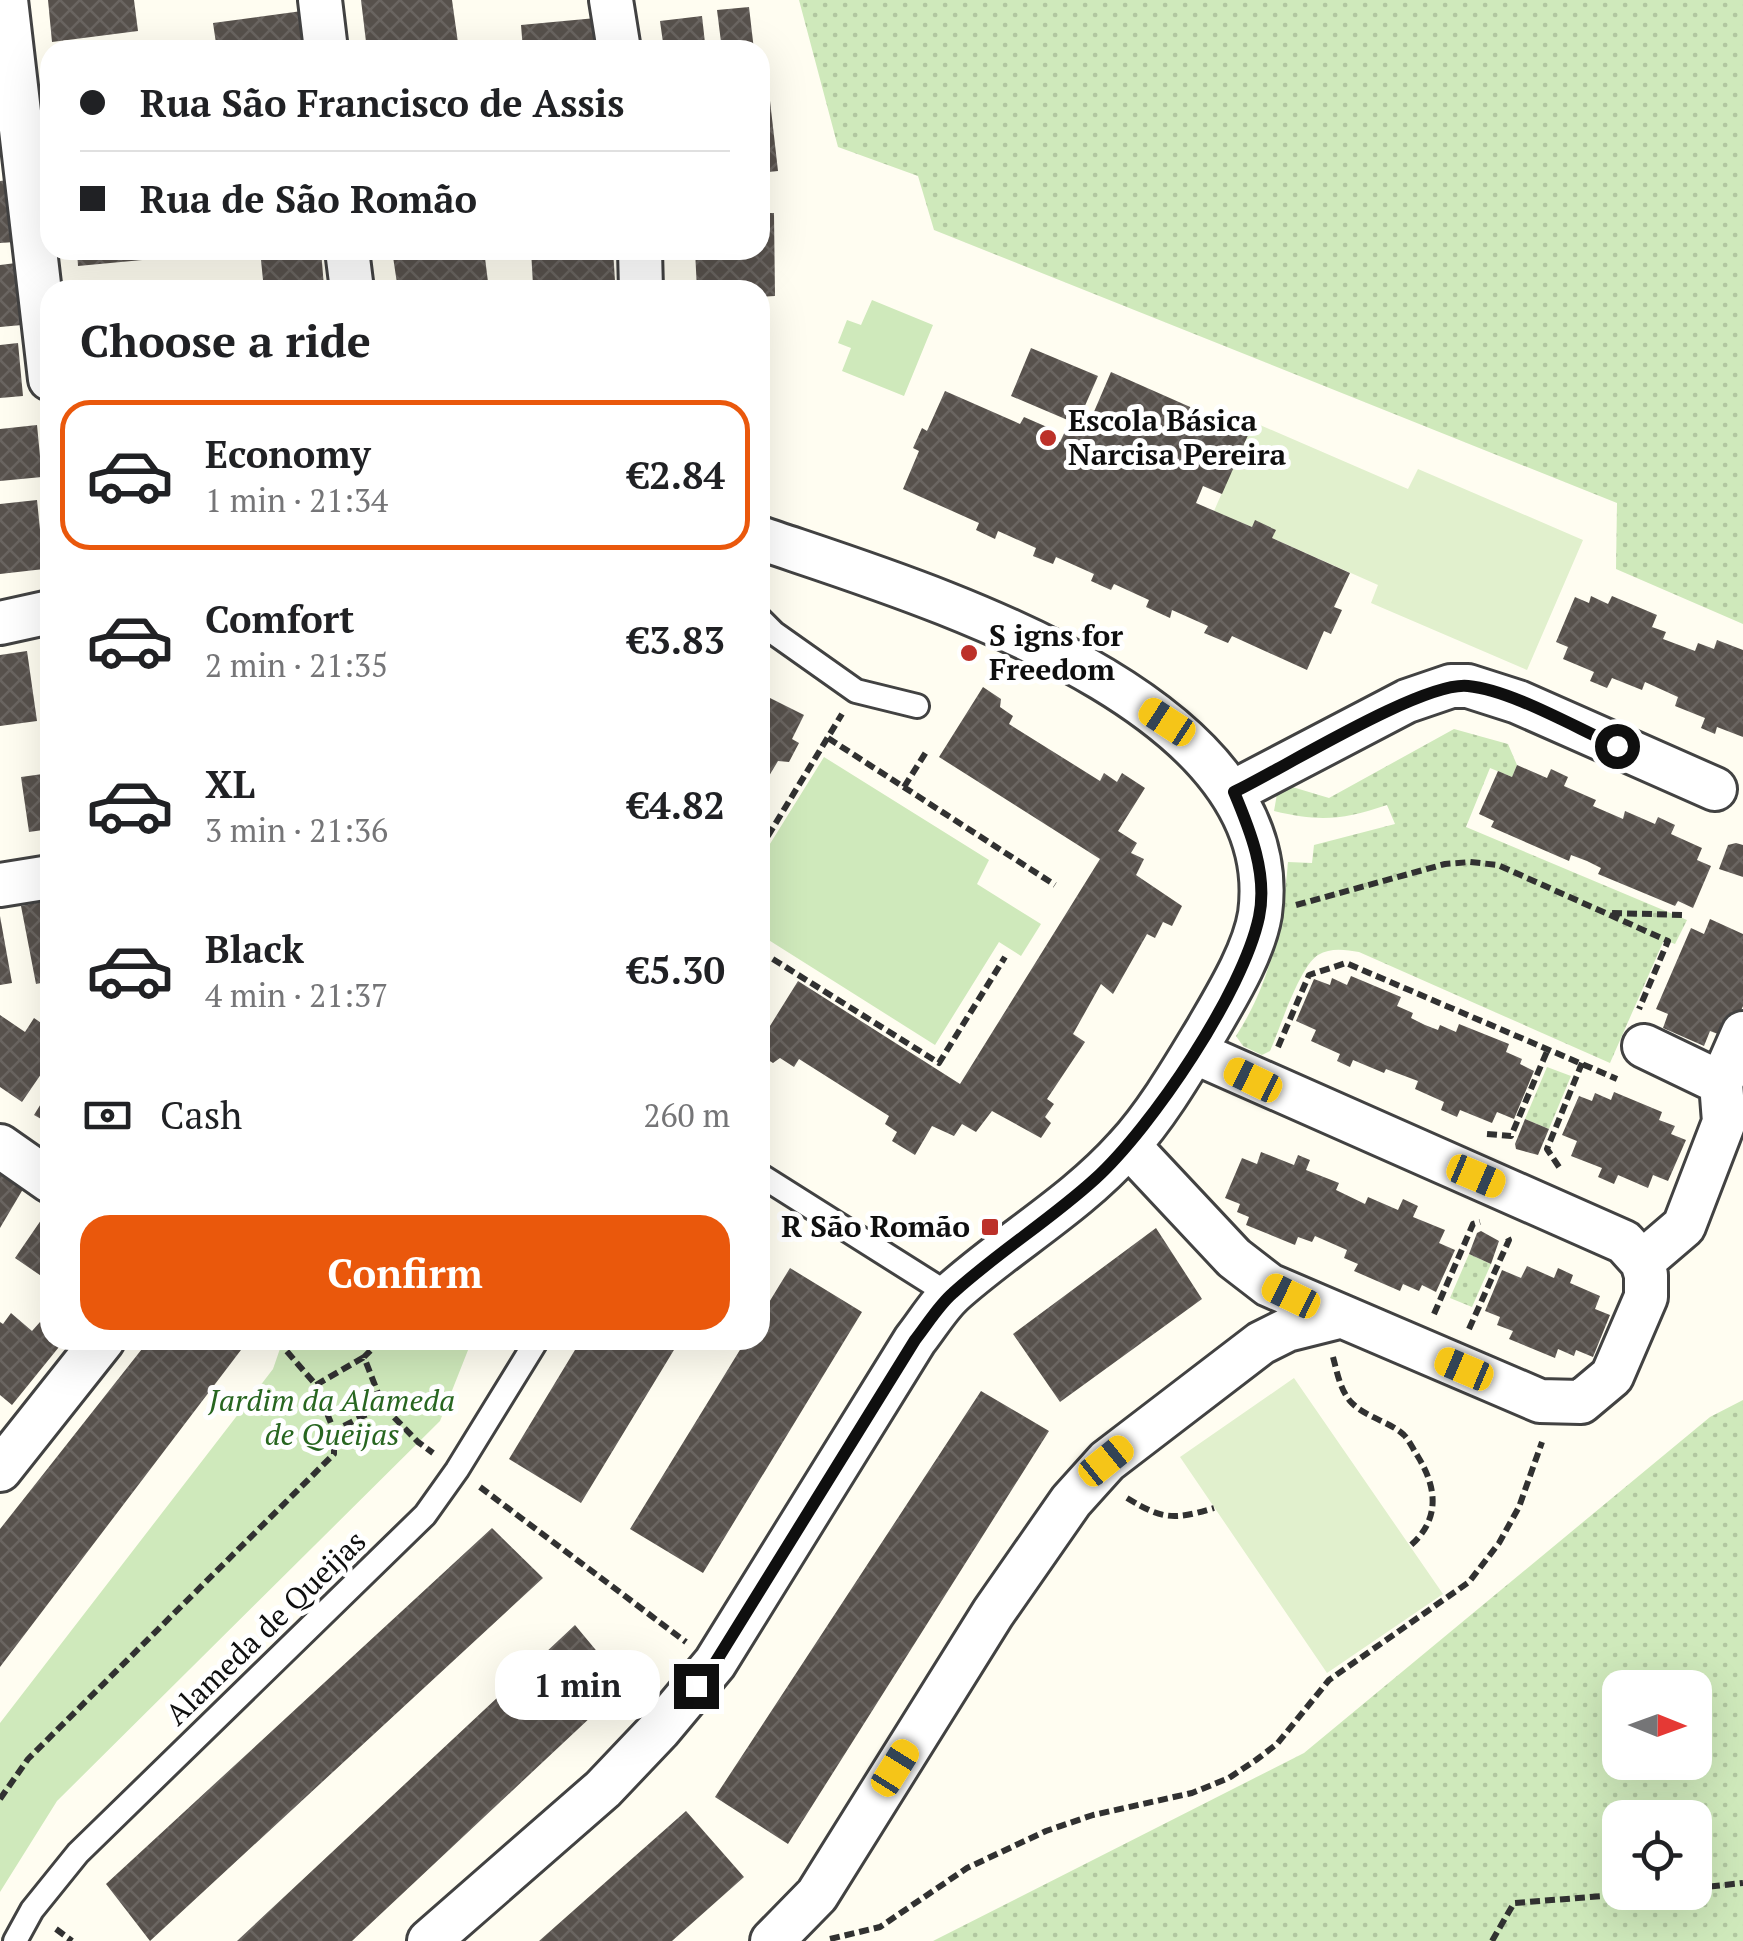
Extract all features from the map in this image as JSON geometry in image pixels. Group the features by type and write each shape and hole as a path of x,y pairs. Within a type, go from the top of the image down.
{"street":[{"path":"6,0 40,293"},
{"path":"320,0 325,40"},
{"path":"611,0 617,40"},
{"path":"428,1941 613,1780 715,1663 915,1340 950,1295 1068,1203 1129,1146 1194,1052 1236,980 1260,915 1257,852 1234,792 1179,731 1081,667 947,604 770,542"},
{"path":"0,623 40,614"},
{"path":"1234,792 1407,702 1451,686 1468,686 1518,702 1715,790"},
{"path":"0,885 40,879"},
{"path":"1642,1262 1684,1226 1724,1122 1721,1082 1743,1033"},
{"path":"1129,1146 1234,1258 1269,1285 1540,1401 1581,1402 1612,1376 1646,1297 1642,1262 1624,1242 1502,1205 1194,1052"},
{"path":"1638,1065 1721,1082"},
{"path":"0,1146 40,1173"},
{"path":"772,1941 817,1895 992,1614 1097,1470 1261,1343 1287,1330 1340,1317"},
{"path":"0,1470 95,1350"}],"lane":[{"path":"770,629 856,691 917,706"},
{"path":"770,1181 950,1295"},
{"name":"Alameda de Queijas","path":"15,1941 32,1910 78,1853 425,1515 530,1350"}],"path":[{"path":"770,834 856,691"},
{"path":"828,738 1055,886"},
{"path":"904,788 928,749"},
{"path":"1253,1080 1279,1046 1309,975 1346,963 1582,1064 1638,1065 1626,1038 1668,941 1498,865 1470,862 1445,864 1260,915"},
{"path":"1606,913 1684,915"},
{"path":"770,957 939,1063 1005,956"},
{"path":"1481,1134 1511,1136 1548,1049"},
{"path":"1563,1172 1547,1148 1582,1064"},
{"path":"1445,1319 1433,1313 1473,1224 1502,1205 1509,1240 1469,1330 1457,1324"},
{"path":"0,1799 28,1759 334,1454 334,1431 316,1384 287,1350"},
{"path":"316,1384 370,1350"},
{"path":"364,1356 383,1406 418,1442 715,1663"},
{"path":"1338,1378 1352,1404 1405,1436 1430,1477 1435,1498 1431,1518 1422,1536 1410,1546"},
{"path":"334,1431 383,1406"},
{"path":"817,1939 841,1939 880,1927 951,1877 1046,1831 1107,1811 1192,1793 1229,1778 1277,1744 1329,1680 1469,1582 1512,1519 1536,1462"},
{"path":"1120,1493 1148,1511 1170,1519 1214,1508"},
{"path":"1712,1886 1743,1883"},
{"path":"1492,1941 1514,1903 1602,1896"}],"green space":[{"path":"799,0 1743,0 1743,624 1616,569 1617,503 934,230 918,176 838,147"},
{"path":"872,300 933,325 904,396 842,371 851,348 838,343 847,320 861,325"},
{"path":"1253,422 1408,489 1418,469 1583,540 1527,670 1371,603 1378,585 1272,538 1275,530 1255,521 1252,527 1214,511"},
{"path":"1454,729 1508,744 1517,765 1512,777 1490,768 1466,827 1687,920 1675,944 1664,940 1610,1063 1359,952 1344,950 1323,952 1311,962 1297,985 1270,1051 1262,1055 1243,1046 1236,1036 1258,995 1273,952 1288,862 1312,863 1314,845 1395,824 1387,805 1331,818 1274,811 1277,794 1289,786 1329,798"},
{"path":"824,757 989,860 977,884 1041,924 1021,956 999,942 935,1045 770,941 770,844"},
{"path":"1547,1067 1571,1076 1549,1129 1525,1119"},
{"path":"1469,1254 1491,1264 1472,1307 1450,1298"},
{"name":"Jardim da Alameda de Queijas","path":"280,1350 468,1350 440,1421 57,1801 0,1892 0,1723 273,1369"},
{"path":"1294,1378 1443,1594 1327,1673 1180,1457"},
{"path":"1743,1400 1743,1941 933,1941 1304,1753 1710,1417"}],"building":[{"path":"48,0 134,0 138,31 52,40"},
{"path":"361,0 452,0 458,40 366,40"},
{"path":"749,7 753,40 721,40 717,10"},
{"path":"302,11 306,40 216,40 213,23"},
{"path":"702,16 705,40 663,40 660,21"},
{"path":"596,18 598,40 522,40 521,25"},
{"path":"770,101 778,171 770,172"},
{"path":"9,180 15,242 0,243 0,181"},
{"path":"770,213 774,213 775,296 770,296 770,280 696,280 696,260 770,260"},
{"path":"78,260 142,260 78,266"},
{"path":"261,260 322,260 323,280 263,280"},
{"path":"394,260 485,260 488,280 396,280"},
{"path":"532,260 614,260 615,280 533,280"},
{"path":"16,263 22,325 0,327 0,265"},
{"path":"18,343 23,396 0,398 0,345"},
{"path":"1031,348 1098,376 1077,424 1087,428 1111,372 1249,433 1222,494 1203,486 1196,503 1252,527 1255,520 1276,530 1272,538 1350,573 1334,607 1342,610 1331,634 1324,631 1307,670 1232,636 1228,643 1204,633 1208,626 1172,610 1170,618 1146,607 1149,600 1114,584 1111,590 1091,581 1094,574 1056,557 1053,564 1033,556 1036,548 998,531 995,539 976,530 979,523 903,489 919,451 913,448 922,428 927,431 945,391 1020,424 1024,417 1047,427 1044,435 1060,442 1070,421 1011,396"},
{"path":"37,425 40,477 0,481 0,429"},
{"path":"37,500 40,569 0,574 0,504"},
{"path":"1591,596 1608,604 1612,596 1657,615 1652,627 1666,632 1663,639 1695,651 1698,643 1714,649 1717,640 1743,650 1743,737 1717,727 1715,734 1701,728 1705,718 1675,706 1678,697 1645,682 1642,690 1612,678 1607,688 1590,681 1594,672 1563,659 1568,647 1556,642 1575,597 1589,603"},
{"path":"27,651 37,721 0,726 0,655"},
{"path":"983,687 1001,699 1000,707 1013,716 1009,724 1100,781 1104,773 1117,782 1122,773 1145,788 1118,831 1137,843 1131,853 1144,859 1136,875 1182,906 1172,926 1163,922 1155,938 1147,934 1113,994 1101,984 1073,1034 1085,1042 1047,1099 1054,1104 1045,1117 1051,1123 1041,1138 992,1111 976,1132 962,1124 954,1136 932,1126 915,1155 892,1141 897,1132 885,1124 889,1116 799,1059 794,1067 780,1058 770,1061 770,1026 798,981 960,1084 1100,859 939,757"},
{"path":"770,698 804,715 792,739 799,743 789,762 778,761 770,774"},
{"path":"1517,765 1547,778 1551,769 1568,777 1564,786 1596,800 1593,806 1623,819 1625,811 1655,824 1658,817 1675,825 1671,834 1702,848 1697,860 1711,866 1693,908 1678,901 1675,906 1598,874 1601,868 1587,861 1571,855 1569,861 1491,827 1494,821 1479,814 1498,771 1512,777"},
{"path":"40,774 40,830 29,832 21,777"},
{"path":"1728,845 1743,845 1743,877 1719,869"},
{"path":"40,902 40,983 36,984 21,906"},
{"path":"0,916 12,983 0,985"},
{"path":"1710,919 1743,934 1743,1006 1735,1024 1725,1019 1718,1034 1710,1031 1704,1046 1663,1028 1668,1014 1656,1009 1691,928 1704,934"},
{"path":"1351,976 1401,997 1397,1006 1413,1013 1411,1018 1425,1025 1438,1030 1440,1025 1456,1032 1459,1024 1509,1044 1506,1052 1522,1059 1520,1064 1534,1071 1514,1119 1497,1112 1492,1123 1460,1110 1457,1117 1441,1110 1444,1102 1415,1089 1418,1081 1353,1060 1350,1067 1337,1061 1340,1054 1311,1041 1316,1030 1296,1021 1314,979 1330,985 1332,978 1347,985"},
{"path":"0,1015 25,1032 34,1018 40,1022 40,1076 22,1102 0,1087"},
{"path":"1614,1092 1662,1112 1659,1120 1675,1126 1671,1134 1686,1140 1668,1181 1653,1175 1648,1188 1618,1175 1614,1184 1598,1177 1602,1168 1571,1156 1577,1141 1562,1135 1579,1096 1592,1101 1595,1093 1611,1100"},
{"path":"1525,1119 1549,1129 1538,1155 1516,1149"},
{"path":"1261,1152 1294,1165 1298,1155 1310,1160 1306,1170 1339,1183 1336,1190 1365,1204 1368,1197 1398,1210 1403,1199 1418,1206 1413,1217 1445,1230 1439,1243 1455,1250 1436,1292 1422,1285 1419,1291 1403,1284 1400,1291 1354,1271 1358,1264 1344,1258 1347,1250 1315,1236 1312,1242 1298,1237 1295,1245 1246,1225 1249,1217 1237,1212 1240,1204 1225,1198 1242,1158 1257,1164"},
{"path":"0,1162 29,1179 0,1228"},
{"path":"40,1222 40,1275 15,1258"},
{"path":"1156,1228 1202,1299 1060,1402 1013,1334"},
{"path":"1481,1231 1499,1241 1491,1264 1469,1254"},
{"path":"1527,1266 1554,1278 1558,1268 1573,1275 1570,1283 1600,1296 1595,1309 1610,1315 1593,1357 1576,1350 1574,1356 1558,1349 1555,1358 1509,1339 1513,1331 1497,1325 1500,1317 1485,1311 1502,1270 1521,1278"},
{"path":"790,1268 862,1312 703,1573 630,1529 740,1350 770,1350 770,1301"},
{"path":"11,1313 32,1331 40,1322 40,1350 57,1350 12,1405 0,1395 0,1322 3,1324"},
{"path":"141,1350 241,1350 0,1667 0,1529"},
{"path":"575,1350 674,1350 581,1503 509,1459"},
{"path":"981,1391 1049,1431 788,1844 715,1797"},
{"path":"492,1528 543,1578 150,1941 106,1884"},
{"path":"575,1625 625,1685 352,1941 237,1941"},
{"path":"686,1811 744,1877 672,1941 539,1941"}],"place":[{"name":"Escola Básica Narcisa Pereira","path":"1048,438"},
{"name":"S igns for Freedom","path":"969,653"},
{"name":"R São Romão","path":"990,1227"}],"route":[{"path":"696,1686 715,1663 915,1340 950,1295 1068,1203 1114,1161 1129,1146 1194,1052 1236,980 1260,915 1257,852 1234,792 1407,702 1451,686 1485,690 1617,746"}]}
